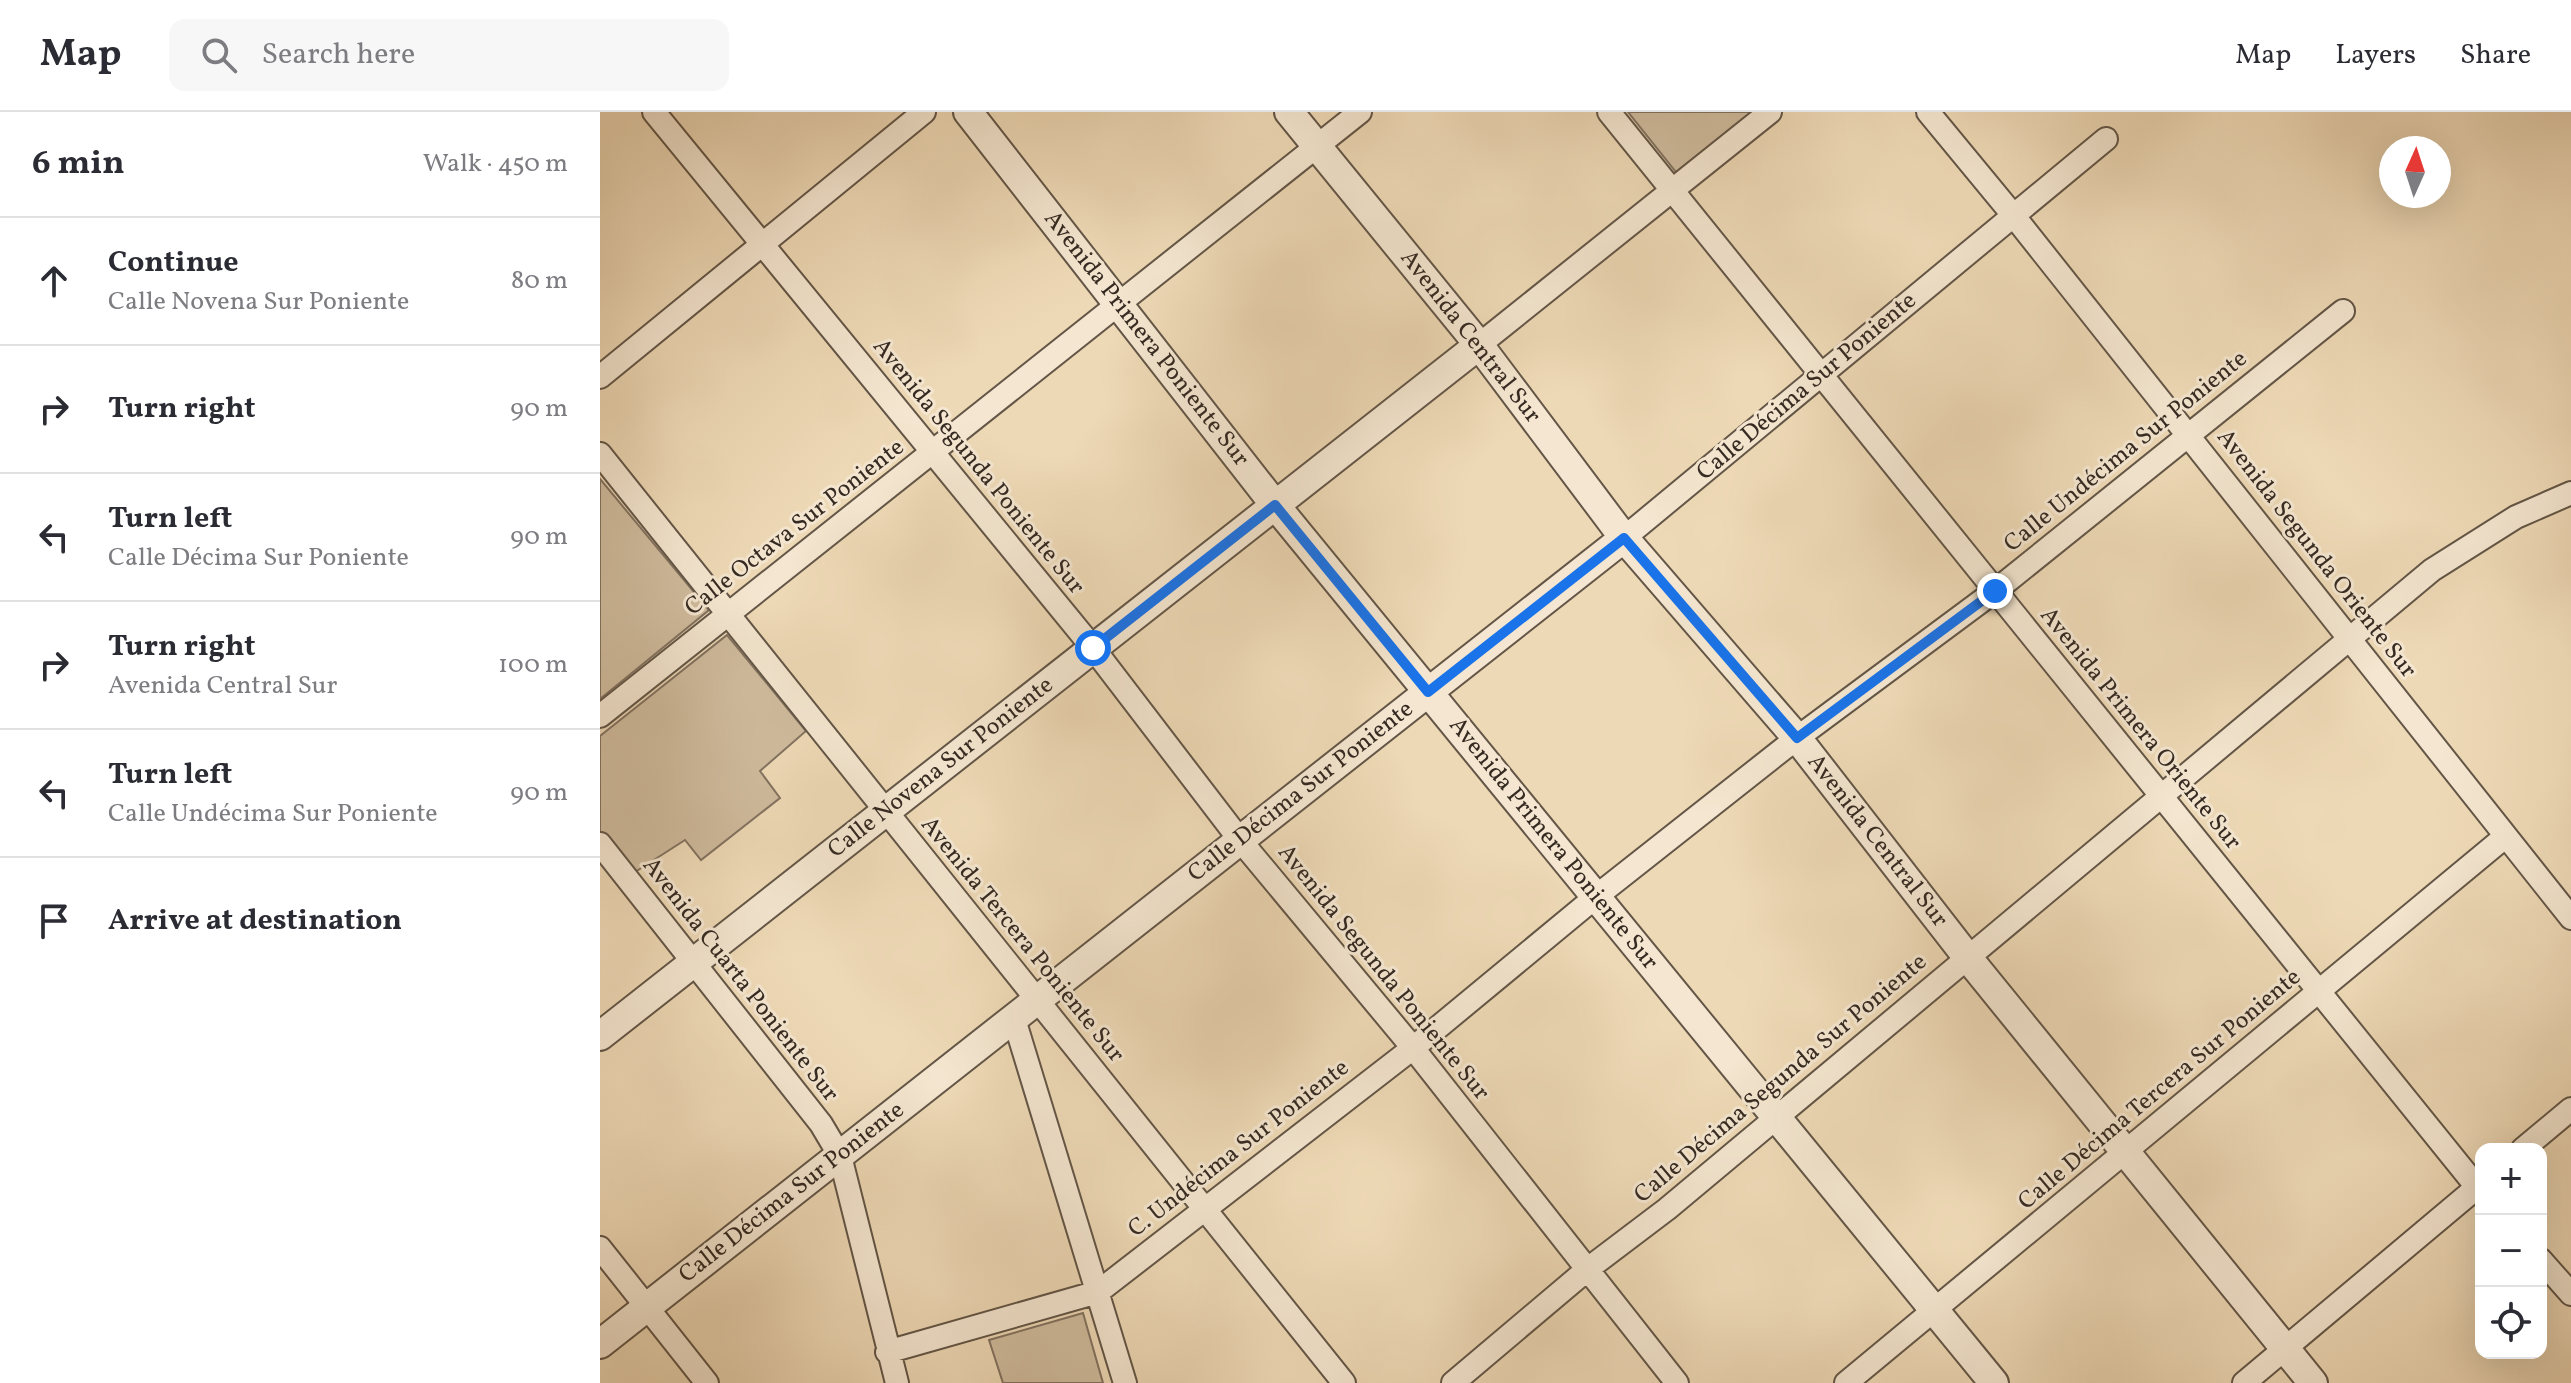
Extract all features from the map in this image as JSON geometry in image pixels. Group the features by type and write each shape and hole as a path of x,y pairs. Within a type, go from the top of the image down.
{"street":[{"name":"Avenida Segunda Poniente Sur","path":"654,112 1093,648 1240,840 1413,1048 1677,1383"},
{"path":"600,377 924,112"},
{"name":"Avenida Primera Poniente Sur","path":"968,112 1275,505 1598,895 1775,1118 1994,1383"},
{"name":"Avenida Central Sur","path":"1289,112 1479,345 1624,538 1797,738 1968,958 2313,1383"},
{"name":"Calle Octava Sur Poniente","path":"600,716 1360,112"},
{"name":"Avenida Primera Oriente Sur","path":"1609,112 2475,1182"},
{"name":"Calle Novena Sur Poniente","path":"600,1036 1674,191 1770,112"},
{"name":"Avenida Segunda Oriente Sur","path":"1928,112 2189,435 2571,918"},
{"name":"Calle Décima Sur Poniente","path":"600,1344 1624,538 2106,139"},
{"name":"Calle Undécima Sur Poniente","path":"1413,1048 1598,895 1797,738 1995,591 2343,311"},
{"name":"Avenida Tercera Poniente Sur","path":"600,454 1344,1383"},
{"name":"Calle Décima Segunda Sur Poniente","path":"1453,1383 2432,570 2516,517 2571,493"},
{"name":"Calle Décima Tercera Sur Poniente","path":"1846,1383 2506,836"},
{"name":"Avenida Cuarta Poniente Sur","path":"600,844 821,1124 840,1156 897,1383"},
{"path":"1014,1019 1125,1383"},
{"name":"C. Undécima Sur Poniente","path":"1098,1292 1413,1048"},
{"path":"2530,1143 2571,1109"},
{"path":"2244,1383 2475,1192"},
{"path":"600,1248 707,1383"},
{"path":"2547,1267 2571,1294"},
{"path":"887,1352 1098,1292"}],"shaded area":[{"path":"1628,112 1752,112 1676,172"},
{"path":"600,479 709,610 600,699"},
{"path":"727,635 806,731 760,771 780,798 701,860 685,840 632,874 600,834 600,736"},
{"path":"1083,1313 1103,1383 1003,1383 989,1340"}],"route":[{"path":"1093,648 1275,505 1428,692 1624,538 1797,738 1995,591"}]}
